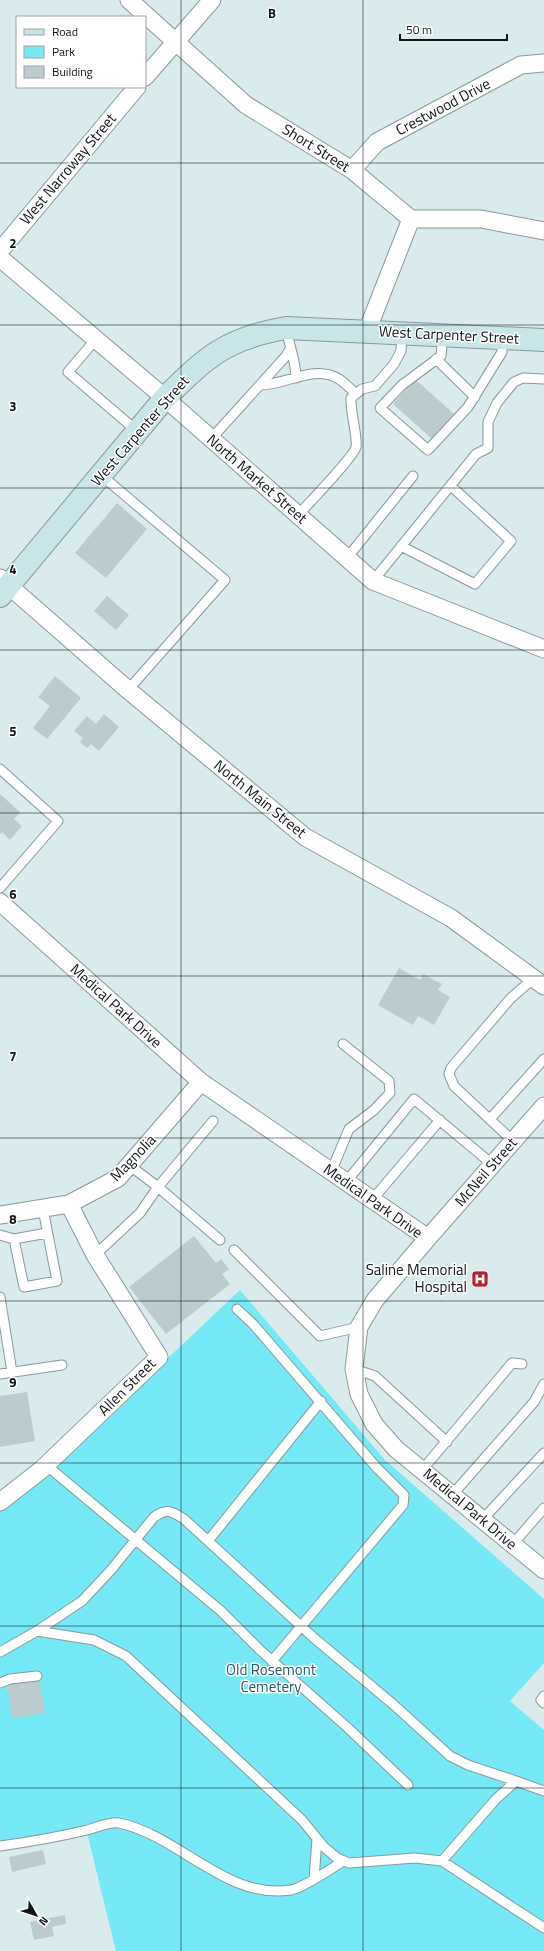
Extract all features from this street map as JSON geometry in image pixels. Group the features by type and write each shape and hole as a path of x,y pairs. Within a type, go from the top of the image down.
{"main road":[{"name":"West Carpenter Street","path":"3,587 166,398 192,371 217,352 238,340 260,333 288,338 367,331 544,340"}],"street":[{"name":"Short Street","path":"129,0 246,105 352,170 411,219"},
{"path":"146,76 212,0"},
{"name":"Crestwood Drive","path":"352,170 377,142 521,65 544,62"},
{"name":"West Narroway Street","path":"0,251 136,88"},
{"path":"367,331 411,219 481,219 544,231"},
{"name":"North Market Street","path":"0,258 166,398 373,580 544,649"},
{"name":"North Main Street","path":"3,587 305,837 451,918 541,982"},
{"name":"Medical Park Drive","path":"0,902 201,1082 428,1238 375,1300 359,1327 354,1369 359,1394 374,1424 396,1449 423,1469 544,1570"},
{"name":"Magnolia","path":"0,1214 69,1204 118,1178 201,1082"},
{"name":"McNeil Street","path":"428,1238 544,1106"},
{"name":"Allen Street","path":"0,1502 46,1465 159,1357 95,1255 69,1204"}],"lane":[{"path":"298,515 349,458 356,446 350,407 351,398 362,389 375,386 394,364 401,351 402,332"},
{"path":"444,334 440,356 402,385 380,408 428,450 468,407 475,397 502,352 502,337"},
{"path":"288,338 296,365 296,378"},
{"path":"212,439 286,356 288,338"},
{"path":"96,339 68,372 138,432"},
{"path":"436,359 475,397"},
{"path":"260,385 270,385 316,372 339,379 356,394"},
{"path":"373,580 476,454 488,448 488,422 497,403 514,382 523,378 544,379"},
{"path":"101,475 225,580 128,690"},
{"path":"347,558 413,476"},
{"path":"401,546 475,584 511,541 451,486"},
{"path":"0,769 58,821 0,888"},
{"path":"513,1141 454,1086 450,1074 451,1068 511,998 541,982"},
{"path":"331,1172 349,1129 374,1110 390,1093 389,1081 343,1044"},
{"path":"490,1119 544,1059"},
{"path":"346,1182 414,1098 492,1164"},
{"path":"372,1200 440,1120"},
{"path":"95,1255 140,1213 158,1187 213,1121"},
{"path":"129,1165 158,1187 220,1240"},
{"path":"14,1239 24,1287 57,1281 43,1208"},
{"path":"0,1235 14,1239 47,1233"},
{"path":"234,1250 320,1336 359,1327"},
{"path":"0,1297 3,1326 12,1372"},
{"path":"237,1309 253,1324 321,1401 377,1468 404,1495 403,1505 272,1661"},
{"path":"423,1469 512,1362 522,1364"},
{"path":"0,1374 62,1365"},
{"path":"354,1369 375,1376 447,1442"},
{"path":"453,1494 534,1402 544,1384"},
{"path":"208,1541 321,1401"},
{"path":"483,1519 544,1453"},
{"path":"46,1465 221,1611 272,1661 348,1728 408,1785"},
{"path":"513,1544 544,1508"},
{"path":"0,1652 37,1631 82,1601 154,1517 163,1511 172,1512 184,1519 301,1626 450,1756 468,1766 544,1791"},
{"path":"37,1631 94,1640 126,1656 233,1754 302,1820 332,1855 348,1863 415,1858 442,1860 544,1928"},
{"path":"0,1683 10,1679 37,1676"},
{"path":"544,1696 541,1700 544,1702"},
{"path":"442,1860 496,1799 516,1781"},
{"path":"0,1846 117,1823 160,1838 227,1879 261,1891 292,1890 329,1871 343,1861"},
{"path":"314,1879 317,1839"}],"green space":[{"name":"Old Rosemont Cemetery","path":"240,1290 385,1460 544,1599 544,1663 510,1701 544,1730 544,1951 116,1951 87,1833 0,1851 0,1509 58,1462"}],"building":[{"path":"415,379 454,414 432,439 393,404"},
{"path":"117,503 147,529 106,578 75,553"},
{"path":"107,596 129,615 116,630 94,611"},
{"path":"55,676 81,698 47,739 33,728 50,706 38,697"},
{"path":"104,714 119,727 99,751 91,744 87,748 80,742 83,738 74,731 87,716 96,724"},
{"path":"0,794 20,812 14,819 22,826 10,840 2,832 0,834"},
{"path":"399,968 420,980 423,974 442,984 438,990 450,997 434,1025 418,1016 413,1025 378,1005"},
{"path":"194,1236 216,1263 221,1259 229,1269 222,1274 230,1284 166,1334 129,1287"},
{"path":"27,1392 35,1441 0,1447 0,1396"},
{"path":"39,1679 45,1713 12,1718 7,1684"},
{"path":"43,1850 46,1864 12,1872 9,1857"},
{"path":"65,1915 66,1924 52,1927 54,1936 34,1940 30,1922"}],"place":[{"name":"Saline Memorial Hospital","path":"480,1279"}]}
